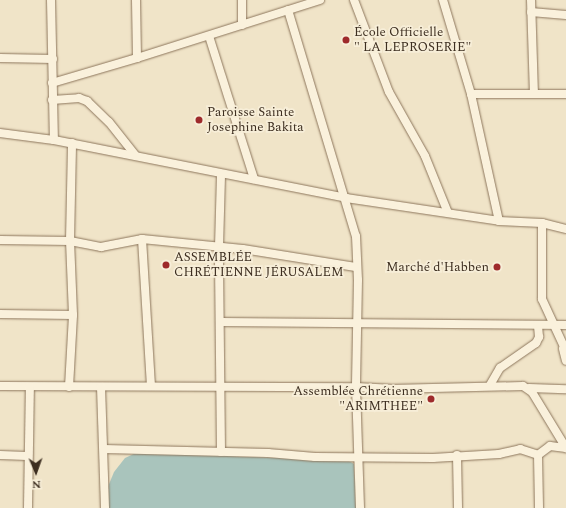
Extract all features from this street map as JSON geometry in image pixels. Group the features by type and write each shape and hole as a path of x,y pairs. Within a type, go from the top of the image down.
{"street":[{"path":"51,0 54,140"},
{"path":"136,0 137,58"},
{"path":"242,0 242,25"},
{"path":"52,83 209,36 320,0"},
{"path":"354,0 389,92 425,156 448,213"},
{"path":"442,0 471,94 498,221"},
{"path":"531,0 534,93"},
{"path":"288,10 346,198 356,236 356,267 358,280 356,387 360,508"},
{"path":"532,12 566,15"},
{"path":"209,36 254,178"},
{"path":"0,58 53,59"},
{"path":"471,94 566,94"},
{"path":"52,100 79,98 87,101 109,122 136,156"},
{"path":"0,133 72,143 221,174 254,178 346,198 498,221 542,223 566,229"},
{"path":"69,387 73,315 70,241 72,143"},
{"path":"221,174 219,247 221,322 221,452"},
{"path":"542,223 542,299 552,325 565,350 566,361"},
{"path":"0,240 70,241 101,247 142,239 243,249 356,267"},
{"path":"142,239 151,386"},
{"path":"0,314 73,315"},
{"path":"221,322 566,325"},
{"path":"490,385 500,368 536,343 539,337 538,325"},
{"path":"0,386 151,386 221,388 356,387 432,389 490,385 566,389"},
{"path":"28,508 27,456 31,425 30,387"},
{"path":"101,387 105,508"},
{"path":"529,388 566,448"},
{"path":"538,455 550,446 566,448"},
{"path":"104,449 359,458 433,458 457,455 499,454 520,449 538,455"},
{"path":"0,455 27,456"},
{"path":"457,455 458,508"},
{"path":"538,455 539,508"}],"water":[{"path":"138,452 349,461 354,464 356,508 106,508 107,489 114,472 125,458"}],"place":[{"name":"École Officielle \" LA LEPROSERIE\"","path":"346,40"},
{"name":"Paroisse Sainte Josephine Bakita","path":"199,120"},
{"name":"ASSEMBLÉE CHRÉTIENNE JÉRUSALEM","path":"166,265"},
{"name":"Marché d'Habben","path":"497,267"},
{"name":"Assemblée Chrétienne \"ARIMTHEE\"","path":"431,399"}]}
